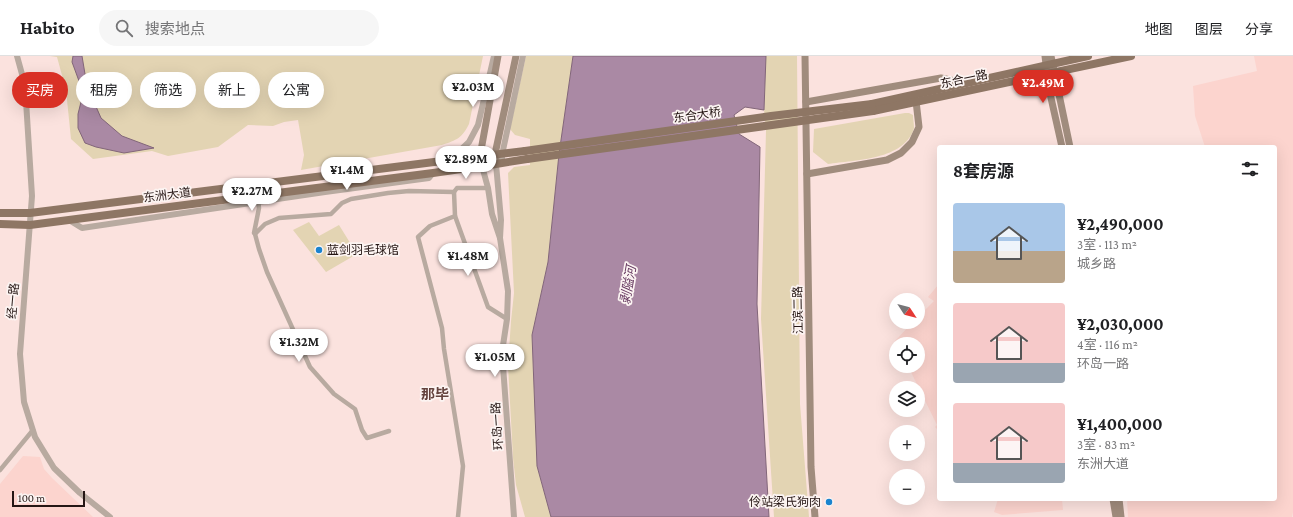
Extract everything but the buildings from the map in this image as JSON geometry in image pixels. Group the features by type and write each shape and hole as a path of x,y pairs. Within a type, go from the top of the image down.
{"main road":[{"name":"环岛一路","path":"482,166 480,156 498,56"},
{"name":"环岛一路","path":"499,164 498,154 516,56"},
{"name":"江滨二路","path":"805,56 811,467 815,517"},
{"name":"东合一路","path":"872,107 1049,60 1088,56"},
{"name":"东合一路","path":"872,107 916,102 1131,56"},
{"path":"1049,60 1062,145"},
{"path":"1050,73 1069,145"},
{"path":"806,102 941,78 964,83"},
{"path":"807,174 887,160 901,153 912,142 919,128 916,102"},
{"name":"东合大桥","path":"526,155 771,116 872,107"},
{"name":"东洲大道","path":"0,213 30,213 498,154 526,155"},
{"name":"东洲大道","path":"0,224 30,225 258,199 499,164 526,155"},
{"path":"415,164 416,175"},
{"path":"1113,501 1116,517"},
{"path":"1118,501 1121,517"}],"street":[{"name":"经一路","path":"17,56 25,85 32,196 20,354 24,402 35,437 54,468 110,517"},
{"path":"450,160 469,142 478,125 494,56"},
{"path":"498,154 523,56"},
{"name":"环岛一路","path":"499,164 501,220 500,238"},
{"name":"环岛一路","path":"482,166 488,188 492,214 500,238 508,291 507,319 502,352 514,517"},
{"path":"389,431 367,438 362,430 355,409 334,394 310,368 267,272 254,233 259,208 258,199 325,192 429,178 434,173"},
{"path":"255,234 265,224 279,218 331,214 342,203 351,199 409,191 454,192 457,188 488,188"},
{"path":"454,192 455,216 488,306 507,319"},
{"path":"455,216 430,226 418,237 442,328 463,466 458,517"},
{"path":"0,470 33,430"}],"shaded area":[{"path":"50,56 483,56 469,124 464,132 452,142 301,170 304,155 298,120 284,122 273,126 248,125 218,147 168,156 152,151 93,159 71,139 68,108 68,72 61,72 57,57"},
{"path":"526,56 573,56 558,163 548,262 532,335 537,466 551,517 525,517 516,485 513,458 508,365 514,293 508,173 514,167 530,165 530,139 515,135 510,129"},
{"path":"766,56 797,56 800,404 809,517 774,517 761,319 766,131 764,110"},
{"path":"1254,56 1293,56 1292,517 1128,517 1127,501 1277,501 1277,145 1204,145 1195,116 1193,86 1257,71"},
{"path":"905,113 913,115 914,128 909,139 901,147 890,152 865,159 828,164 813,152 814,129"},
{"path":"309,222 319,236 339,225 357,254 326,272 293,230"},
{"path":"937,286 937,425 925,401 925,381 915,381 911,373 925,373 925,337 899,337 906,329 925,329 925,310 934,301 928,297"},
{"path":"23,456 40,457 44,469 93,517 0,517 0,484"},
{"path":"997,501 1062,501 1063,510 1002,515 994,512"}],"water":[{"path":"73,56 82,56 85,72 76,73 72,62"},
{"name":"剥隘河","path":"573,56 766,56 764,110 745,107 734,115 739,134 760,147 757,304 769,517 551,517 537,466 532,335 548,262 559,154"},
{"path":"80,108 97,108 101,118 122,136 154,148 124,153 85,143 78,128"}],"place":[{"name":"蓝剑羽毛球馆","path":"319,250"},
{"name":"伶站梁氏狗肉","path":"829,502"}],"district":[{"name":"那毕","path":"435,394"}]}
